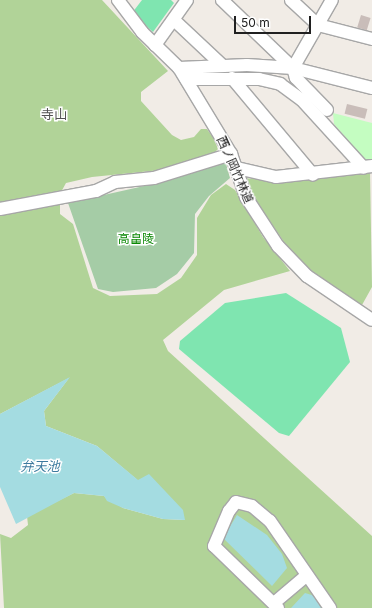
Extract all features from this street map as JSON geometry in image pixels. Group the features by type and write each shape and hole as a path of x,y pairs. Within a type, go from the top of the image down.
{"street":[{"name":"西ノ岡竹林道","path":"118,0 155,45 180,68 231,154 246,197 262,224 286,256 307,276 372,320"},
{"path":"155,45 187,0"},
{"path":"222,0 293,68 296,78 327,110"},
{"path":"291,0 318,25 372,40"},
{"path":"293,68 332,0"},
{"path":"174,20 224,66"},
{"path":"180,68 224,66 293,68 372,88"},
{"path":"232,78 313,175"},
{"path":"186,79 232,78 271,81 290,90 368,167"},
{"path":"0,209 96,191 115,182 154,178 231,154"},
{"path":"237,168 276,177 313,175 368,167"},
{"path":"306,576 276,605 214,546 229,511 236,502 252,506 270,521 306,576 330,608"}],"green space":[{"path":"0,0 102,0 168,71 141,92 141,101 172,135 181,140 194,137 201,129 207,129 214,139 218,149 213,154 161,170 92,177 66,183 60,194 60,214 73,224 93,288 110,296 157,294 181,278 197,255 197,218 211,195 226,184 235,190 263,237 290,271 224,290 163,340 168,351 372,536 372,608 4,608 0,534 11,538 28,525 27,516 74,493 104,496 123,508 163,519 185,520 97,446 46,426 44,411 69,378 0,414"},
{"path":"142,0 171,0 174,3 153,32 132,13"},
{"path":"333,113 372,123 372,163 366,161 334,124"},
{"name":"高畠陵","path":"222,161 226,164 230,178 209,196 195,214 194,253 177,274 156,288 113,292 98,289 68,203 153,184"},
{"path":"370,171 372,287 362,305 317,277 288,248 247,187 244,178 273,181"},
{"path":"286,293 341,328 350,362 289,436 279,433 179,349 180,341 225,303"}],"water":[{"name":"弁天池","path":"70,377 44,411 46,426 97,446 138,480 149,474 183,510 185,520 163,519 123,508 107,501 104,496 74,493 16,524 0,487 0,414"},
{"path":"237,515 267,535 282,554 287,568 272,586 223,538"},
{"path":"305,593 315,596 321,608 291,608"}],"building":[{"path":"361,15 371,18 367,30 357,27"},
{"path":"347,104 367,109 365,119 345,114"}],"district":[{"name":"寺山","path":"54,114"}]}
